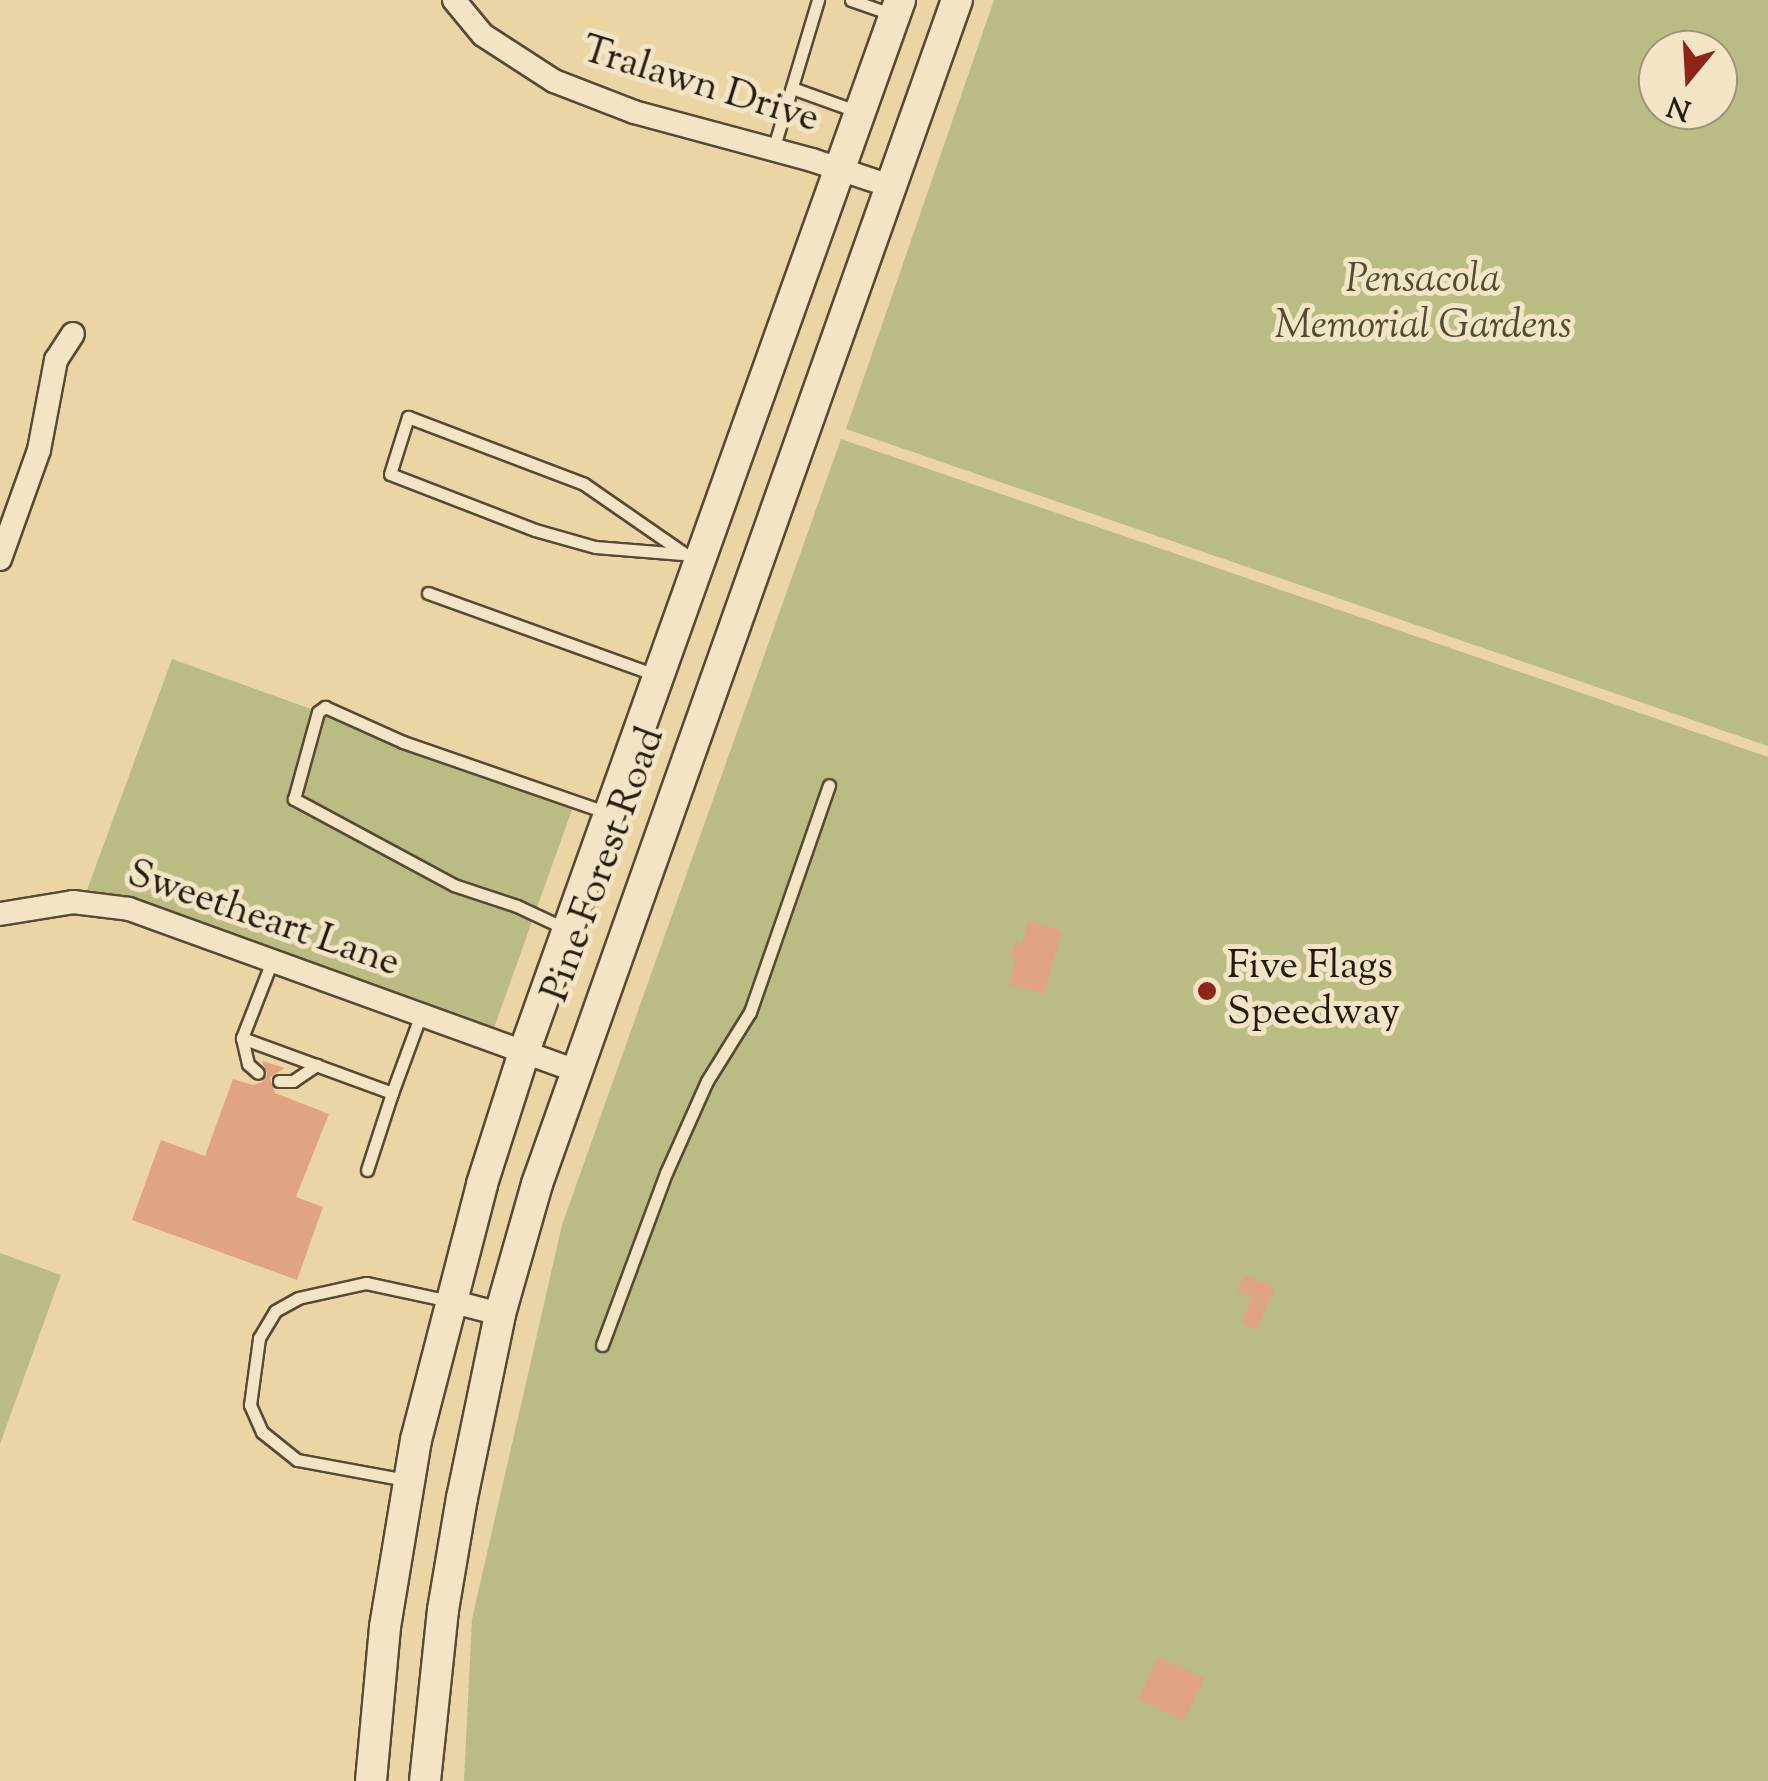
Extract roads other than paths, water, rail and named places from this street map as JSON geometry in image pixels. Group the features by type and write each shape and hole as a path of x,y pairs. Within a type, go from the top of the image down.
{"main road":[{"name":"Pine Forest Road","path":"425,1781 452,1554 500,1314 574,1070 957,0"},
{"name":"Pine Forest Road","path":"371,1781 386,1627 409,1480 450,1301 524,1052 658,676 690,558 798,285 898,8"},
{"path":"798,285 849,302"},
{"path":"644,717 694,735"}],"street":[{"name":"Tralawn Drive","path":"454,0 484,35 554,81 634,112 890,186"},
{"path":"0,559 40,450 56,360 74,334"},
{"name":"Sweetheart Lane","path":"0,914 53,904 111,905 574,1070"},
{"path":"450,1301 500,1314"}],"lane":[{"path":"773,150 818,0"},
{"path":"851,0 898,8"},
{"path":"792,88 860,112"},
{"path":"408,417 584,484 690,558 595,547 535,530 390,474 408,417"},
{"path":"428,592 658,676"},
{"path":"568,930 516,906 454,885 294,800 318,712 325,707 403,742 609,814"},
{"path":"602,1345 666,1172 707,1081 750,1012 829,785"},
{"path":"258,1073 248,1064 242,1038 272,961"},
{"path":"366,1170 392,1093 431,1018"},
{"path":"242,1038 392,1093"},
{"path":"280,1081 293,1081 317,1065"},
{"path":"409,1480 297,1460 262,1432 250,1405 259,1338 275,1311 298,1298 366,1283 450,1301"}],"place":[{"name":"Five Flags Speedway","path":"1207,991"}],"park label":[{"name":"Pensacola Memorial Gardens","path":"1423,305"}]}
